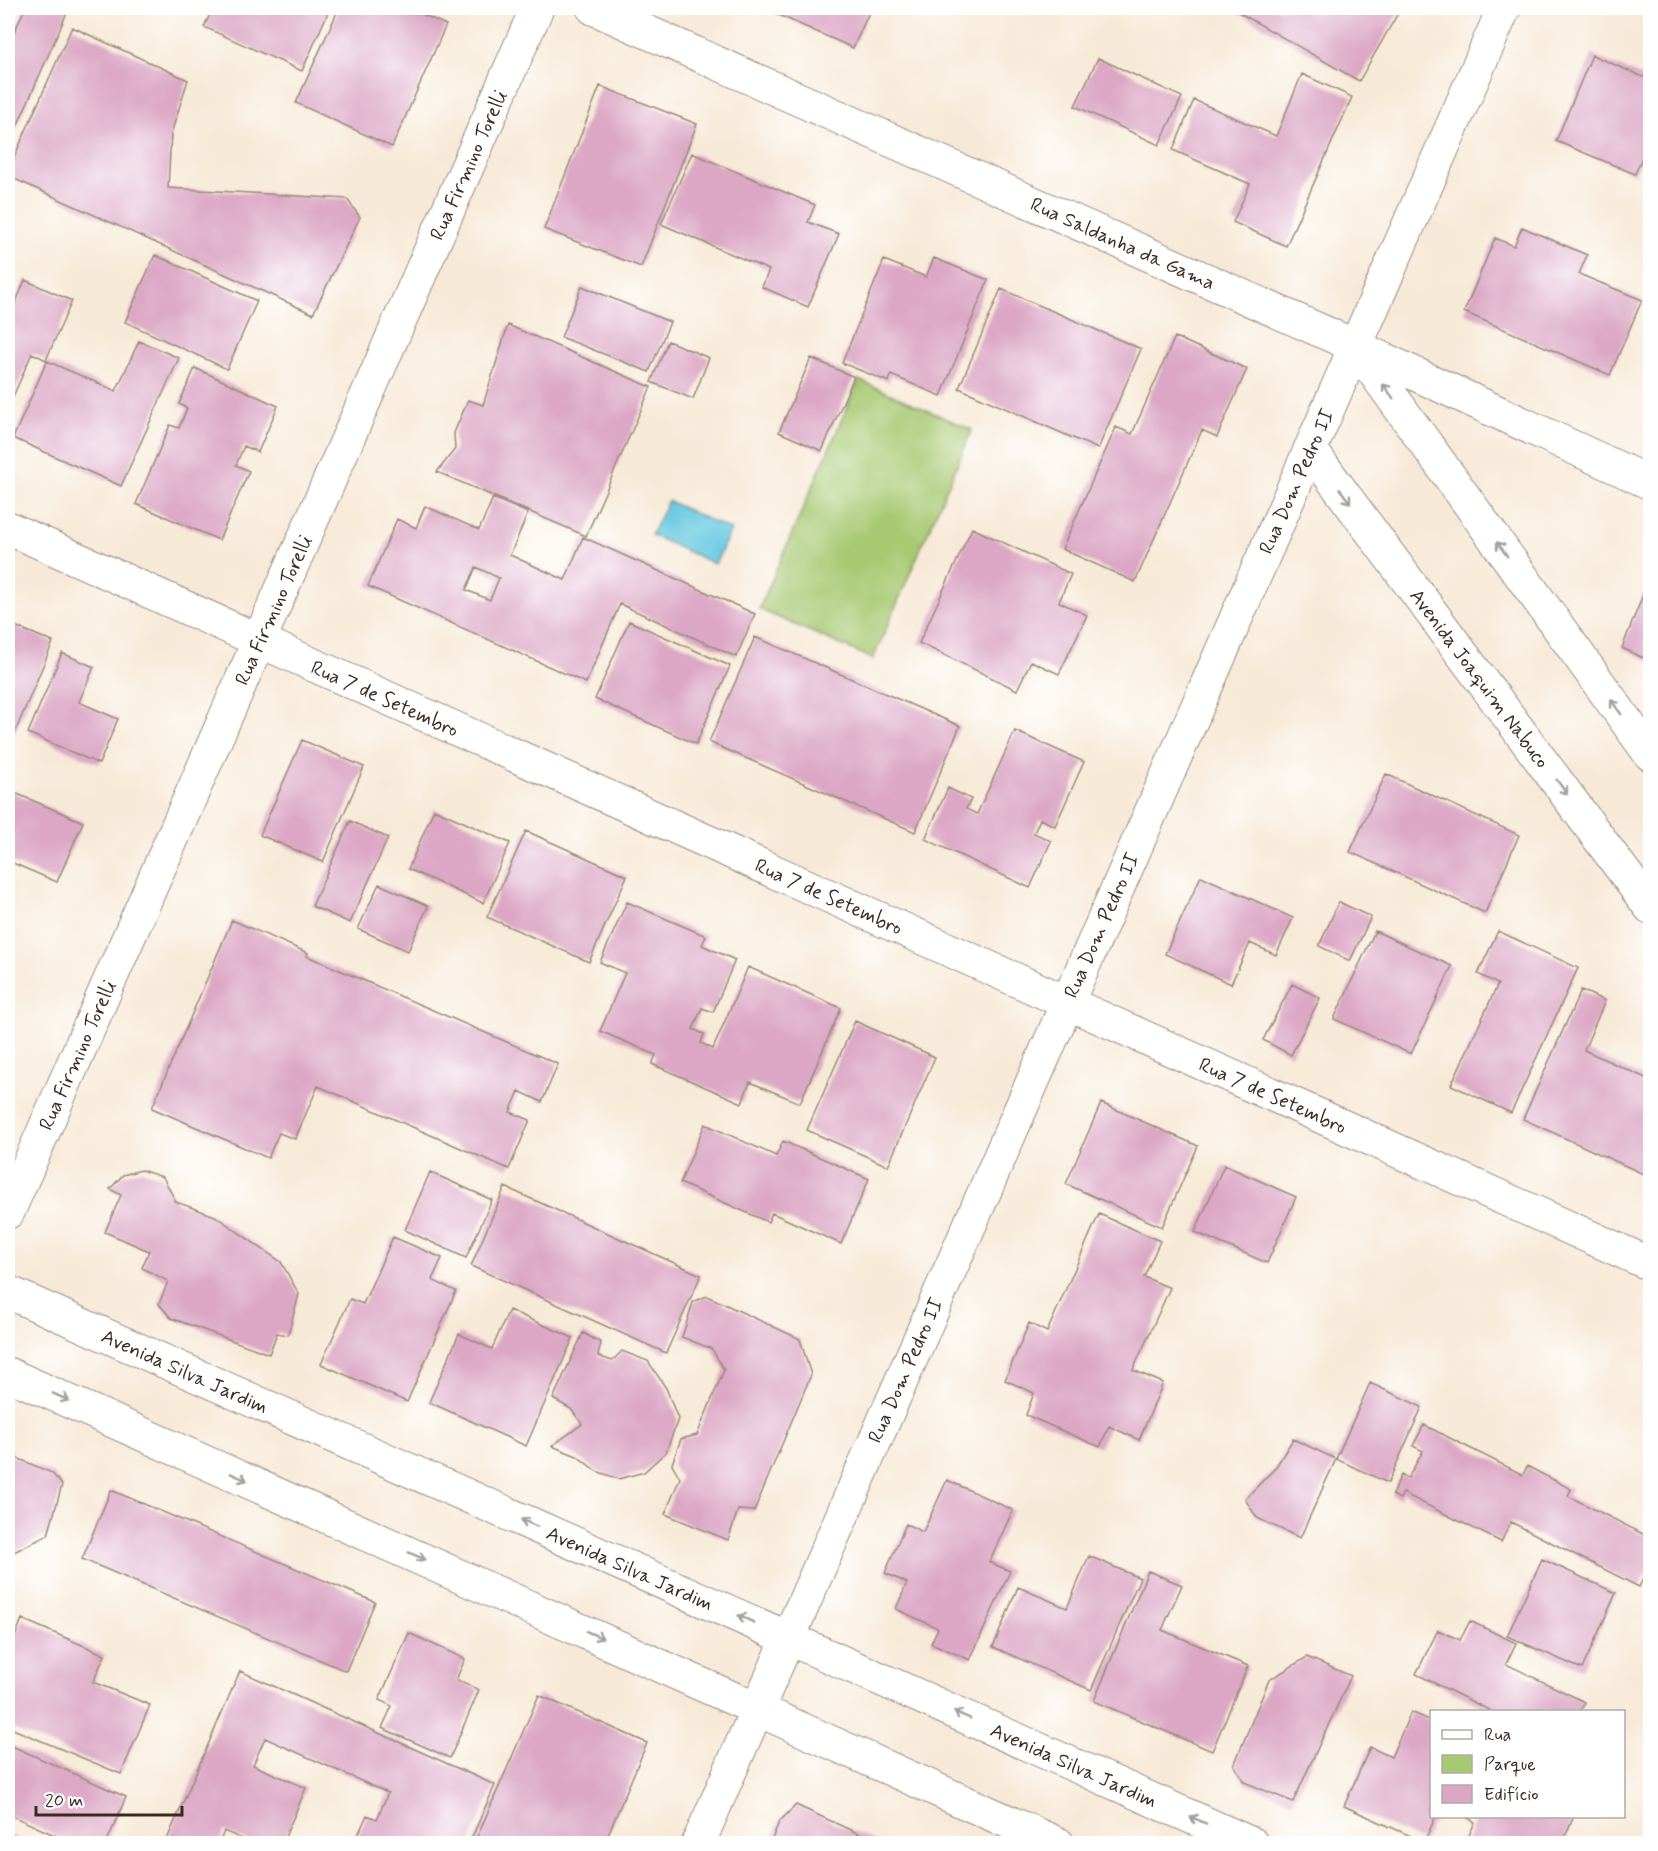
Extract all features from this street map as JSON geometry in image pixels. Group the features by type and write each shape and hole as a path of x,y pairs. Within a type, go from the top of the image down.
{"street":[{"name":"Rua Firmino Torelli","path":"8,1212 537,8"},
{"name":"Rua Saldanha da Gama","path":"592,8 1355,346 1650,483"},
{"name":"Rua Dom Pedro II","path":"698,1844 1504,8"},
{"path":"1355,346 1650,754"},
{"name":"Avenida Joaquim Nabuco","path":"1310,449 1650,907"},
{"name":"Rua 7 de Setembro","path":"8,528 1650,1264"},
{"name":"Avenida Silva Jardim","path":"8,1292 1252,1844"},
{"path":"8,1374 757,1707 1058,1844"}],"green space":[{"path":"859,380 972,430 873,659 759,609"}],"water":[{"path":"668,501 731,530 715,564 651,535"}],"building":[{"path":"25,8 69,8 8,147 8,46"},
{"path":"213,8 330,8 302,71 204,27"},
{"path":"339,8 408,8 446,25 392,147 296,103"},
{"path":"763,8 871,8 853,48"},
{"path":"1231,8 1401,8 1359,81"},
{"path":"72,27 188,80 171,134 168,188 347,199 360,217 313,314 8,176 8,171"},
{"path":"1592,55 1650,80 1650,138 1635,174 1556,141"},
{"path":"1098,58 1182,97 1159,145 1075,106"},
{"path":"1302,74 1352,97 1286,246 1233,222 1250,184 1173,150 1194,100 1276,136"},
{"path":"600,86 697,124 641,267 544,229"},
{"path":"692,153 815,205 808,222 839,234 808,307 762,287 769,270 661,224"},
{"path":"1522,227 1587,255 1579,274 1642,300 1610,375 1464,312 1495,238 1514,246"},
{"path":"155,255 257,301 227,369 125,322"},
{"path":"934,258 988,280 941,396 891,375 889,382 842,363 884,260 926,277"},
{"path":"25,280 72,301 46,360 32,353 12,399 8,397 8,315 10,316"},
{"path":"582,286 670,322 649,372 561,337"},
{"path":"1001,289 1141,349 1098,449 959,388"},
{"path":"508,325 651,387 586,536 437,472 455,449 454,433 468,400 483,405"},
{"path":"1175,337 1247,369 1217,437 1202,430 1135,582 1062,549 1116,427 1132,434"},
{"path":"139,341 179,358 121,486 13,438 47,361 116,391"},
{"path":"668,341 709,358 693,399 651,382"},
{"path":"811,358 854,377 822,451 779,432"},
{"path":"195,368 278,406 258,452 244,446 236,465 249,471 219,540 136,504 170,425 179,428 187,408 179,404"},
{"path":"493,498 528,513 510,555 565,580 583,537 755,614 736,657 620,604 586,683 368,586 397,519 416,528 425,506 479,530","holes":["476,567 499,578 490,600 466,590"]},
{"path":"972,528 1071,574 1059,602 1087,615 1059,674 1031,661 1017,690 919,643"},
{"path":"1650,577 1650,661 1622,648"},
{"path":"629,621 730,666 696,744 595,699"},
{"path":"8,623 53,642 8,749"},
{"path":"755,637 960,726 915,832 709,742"},
{"path":"62,653 94,667 79,702 118,719 99,764 28,733"},
{"path":"1015,731 1084,762 1055,826 1040,819 1034,833 1051,841 1030,888 925,839 948,788 971,799 966,809 977,814"},
{"path":"302,740 364,767 323,862 260,835"},
{"path":"1386,774 1519,835 1485,913 1350,852"},
{"path":"8,790 83,822 57,882 8,861"},
{"path":"434,809 510,843 483,903 408,869"},
{"path":"350,821 388,838 350,923 312,906"},
{"path":"526,831 627,876 589,962 487,917"},
{"path":"1201,876 1293,918 1276,955 1250,943 1231,984 1165,954"},
{"path":"379,884 428,906 408,951 358,929"},
{"path":"627,902 706,936 702,945 735,960 713,1012 702,1008 693,1029 704,1034 701,1043 713,1049 748,967 841,1008 800,1103 750,1082 742,1103 652,1064 656,1055 600,1031 625,973 600,962"},
{"path":"1339,902 1371,917 1350,961 1319,946"},
{"path":"232,920 308,953 307,956 558,1064 542,1102 519,1091 510,1112 530,1120 509,1169 318,1086 295,1139 279,1133 268,1158 152,1108"},
{"path":"1375,931 1452,966 1411,1054 1334,1019"},
{"path":"1498,931 1578,968 1511,1113 1451,1085 1498,984 1478,974"},
{"path":"1292,984 1320,998 1291,1055 1263,1040"},
{"path":"1581,990 1605,1001 1584,1050 1650,1080 1650,1177 1523,1119"},
{"path":"855,1021 935,1057 888,1166 807,1130"},
{"path":"1101,1103 1198,1146 1162,1227 1066,1184"},
{"path":"705,1124 776,1156 783,1141 869,1179 841,1244 772,1213 768,1222 680,1183"},
{"path":"1224,1165 1296,1197 1267,1263 1195,1232"},
{"path":"141,1170 163,1177 176,1202 215,1216 281,1262 299,1294 288,1335 277,1333 269,1354 171,1318 159,1304 168,1281 142,1268 149,1251 105,1232 121,1195 110,1189 123,1175"},
{"path":"430,1172 492,1200 466,1258 405,1230"},
{"path":"505,1187 701,1275 666,1353 471,1266"},
{"path":"1099,1214 1160,1241 1144,1277 1170,1288 1133,1370 1163,1383 1139,1440 1109,1426 1100,1447 1026,1415 1034,1393 1005,1380 1029,1323 1047,1332"},
{"path":"393,1237 442,1258 432,1280 456,1291 407,1402 321,1364 350,1299 363,1304"},
{"path":"707,1296 800,1339 811,1375 754,1511 738,1510 728,1540 665,1514 680,1478 672,1464 681,1439 697,1435 724,1370 712,1349 682,1337 693,1302"},
{"path":"509,1310 573,1338 526,1446 429,1402 459,1334 492,1349"},
{"path":"583,1333 601,1343 598,1356 612,1361 622,1351 648,1361 666,1388 678,1419 666,1452 644,1472 619,1479 596,1471 577,1456 552,1446 582,1424 571,1409 553,1399"},
{"path":"1370,1383 1422,1407 1388,1483 1336,1459"},
{"path":"1424,1425 1523,1475 1527,1466 1571,1489 1568,1496 1645,1535 1649,1527 1650,1565 1639,1587 1511,1522 1501,1542 1403,1493 1400,1499 1392,1495 1401,1475 1408,1478 1423,1451 1413,1446"},
{"path":"1293,1439 1336,1459 1300,1538 1257,1518 1245,1499 1275,1468"},
{"path":"8,1454 52,1473 62,1485 48,1535 8,1555"},
{"path":"947,1480 1013,1510 989,1562 1010,1571 970,1660 931,1643 938,1628 896,1609 907,1583 885,1573 906,1524 923,1532"},
{"path":"111,1490 375,1602 346,1671 82,1559"},
{"path":"1089,1556 1140,1578 1091,1690 993,1647 1018,1587 1067,1608"},
{"path":"1542,1559 1616,1593 1582,1669 1507,1636"},
{"path":"1148,1571 1182,1585 1162,1630 1248,1666 1212,1751 1094,1701"},
{"path":"22,1619 105,1655 93,1682 150,1705 121,1774 8,1727 8,1655"},
{"path":"1470,1621 1516,1643 1506,1664 1585,1702 1581,1710 1489,1710 1416,1674 1438,1630 1460,1640"},
{"path":"409,1633 465,1659 456,1680 479,1690 450,1758 382,1728 392,1706 379,1700"},
{"path":"1307,1657 1351,1676 1293,1802 1244,1782 1234,1765 1269,1680"},
{"path":"240,1671 495,1785 469,1844 354,1844 367,1815 377,1819 388,1793 265,1738 253,1765 306,1788 282,1844 253,1844 224,1831 219,1844 165,1844"},
{"path":"539,1695 647,1743 604,1844 474,1844"},
{"path":"1411,1712 1430,1720 1430,1818 1435,1818 1424,1842 1344,1806 1370,1747 1391,1757"},
{"path":"12,1746 126,1797 106,1844 74,1844 8,1814 8,1756"},
{"path":"796,1805 881,1844 770,1844 779,1822"},
{"path":"1468,1818 1573,1818 1562,1844 1465,1844 1475,1822"},
{"path":"8,1834 28,1844 8,1844"}]}
